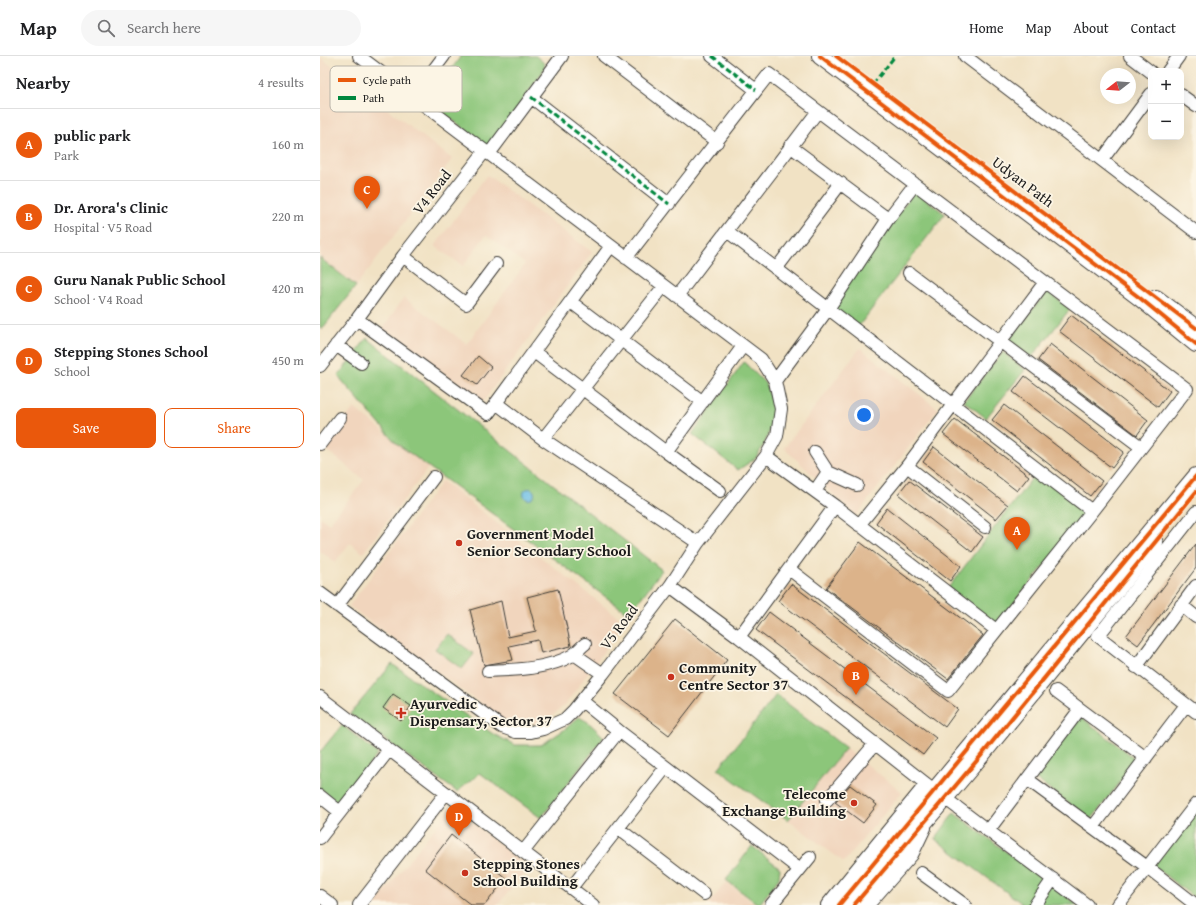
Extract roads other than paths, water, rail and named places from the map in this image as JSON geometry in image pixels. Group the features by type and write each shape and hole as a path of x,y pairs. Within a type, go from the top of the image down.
{"main road":[{"name":"Udyan Path","path":"820,56 1140,298 1196,344"},
{"name":"Udyan Path","path":"836,56 1196,328"},
{"path":"838,905 1196,476"},
{"path":"854,905 931,814 935,790 980,757 1196,492"}],"street":[{"path":"359,56 372,66"},
{"path":"436,66 444,56"},
{"path":"604,56 717,142"},
{"path":"712,56 756,90"},
{"path":"966,56 1196,232"},
{"path":"1130,56 1148,70"},
{"path":"1170,68 1179,56"},
{"name":"V4 Road","path":"320,366 357,319 403,256 532,97 557,58"},
{"path":"626,258 769,74 1187,389 1092,511 948,691 789,569"},
{"path":"532,97 669,204"},
{"path":"1184,97 1196,106"},
{"path":"1102,160 1148,98"},
{"path":"677,296 818,111"},
{"path":"433,112 744,346 761,360 775,381 828,309 888,218 915,184"},
{"path":"790,146 888,218"},
{"path":"776,269 840,183"},
{"path":"727,232 1092,511"},
{"path":"357,319 488,414 611,246"},
{"path":"403,256 466,304 496,264"},
{"path":"909,273 1141,448"},
{"path":"859,525 907,466 1045,282"},
{"path":"543,439 664,286"},
{"path":"571,302 703,402"},
{"path":"336,345 361,363"},
{"path":"666,452 744,346"},
{"path":"534,352 720,491"},
{"name":"V5 Road","path":"320,593 502,727 516,732 543,730 565,719 582,700 670,586 698,543 766,456 777,436 781,409 775,381"},
{"path":"496,403 543,439 698,543"},
{"path":"320,444 340,418"},
{"path":"815,452 828,472 856,485"},
{"path":"766,456 835,506 996,630"},
{"path":"907,466 985,527"},
{"path":"815,491 828,472"},
{"path":"337,606 434,478"},
{"path":"739,637 835,506"},
{"path":"1093,827 1146,758 1191,709 1098,636 1196,512"},
{"path":"670,586 739,637 875,744 1087,905"},
{"path":"1136,666 1196,586"},
{"path":"1181,606 1196,617"},
{"path":"488,670 519,670 542,666 574,654 584,644"},
{"path":"574,654 603,674"},
{"path":"1056,690 1146,758"},
{"path":"320,698 593,905"},
{"path":"582,700 619,731 799,869"},
{"path":"988,831 1080,709"},
{"path":"523,852 619,731"},
{"path":"827,800 875,744"},
{"path":"320,838 389,750"},
{"path":"571,888 619,829 666,767"},
{"path":"1028,779 1196,905"},
{"path":"827,905 935,790"},
{"path":"360,905 446,793"},
{"path":"320,796 340,812"},
{"path":"1118,905 1196,804"},
{"path":"868,905 912,855 931,814"},
{"path":"619,829 704,894"},
{"path":"771,905 810,857"},
{"path":"921,873 965,905"},
{"path":"1034,905 1053,880"},
{"path":"320,896 332,905"}],"water":[{"path":"527,489 531,489 533,490 533,498 527,499 524,496 524,492"}],"place":[{"name":"Guru Nanak Public School","path":"367,209"},
{"name":"Government Model Senior Secondary School","path":"459,543"},
{"name":"public park","path":"1017,550"},
{"name":"Community Centre Sector 37","path":"671,677"},
{"name":"Dr. Arora's Clinic","path":"856,695"},
{"name":"Ayurvedic Dispensary, Sector 37","path":"401,713"},
{"name":"Telecome Exchange Building","path":"854,803"},
{"name":"Stepping Stones School","path":"459,836"},
{"name":"Stepping Stones School Building","path":"465,873"}]}
